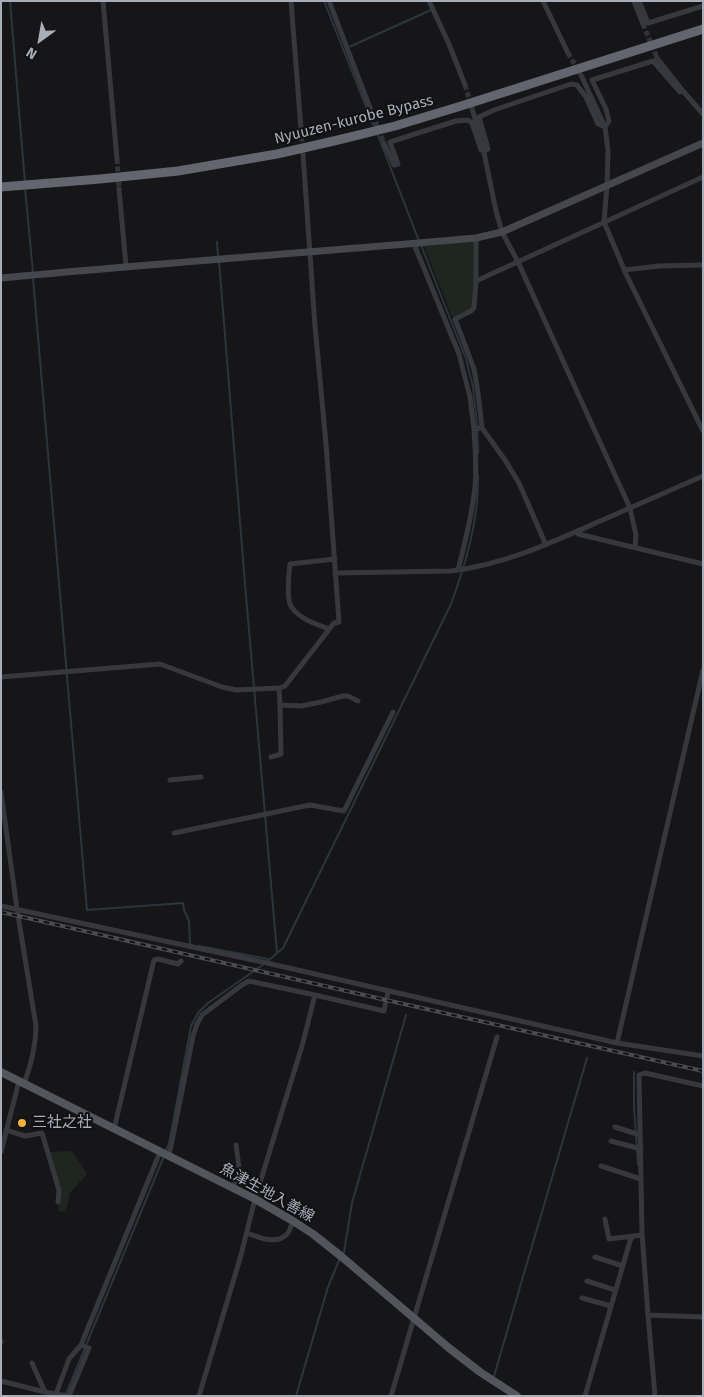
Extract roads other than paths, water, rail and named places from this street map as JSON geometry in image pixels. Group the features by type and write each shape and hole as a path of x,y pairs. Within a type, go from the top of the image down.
{"highway":[{"name":"Nyuuzen-kurobe Bypass","path":"1,187 178,171 277,154 395,126 703,28"}],"main road":[{"name":"魚津生地入善線","path":"1,1072 256,1199 293,1221 342,1257 468,1363 517,1396"}],"street":[{"path":"103,1 117,159"},
{"path":"290,1 301,129"},
{"path":"329,1 370,108"},
{"path":"429,1 465,85"},
{"path":"543,1 568,53"},
{"path":"634,1 643,24"},
{"path":"638,1 648,23 703,6"},
{"path":"657,58 703,114"},
{"path":"605,128 609,120 606,109 592,80 653,61 680,92 683,91"},
{"path":"582,78 605,128 608,150 604,222 624,270 703,431"},
{"path":"484,151 488,149 479,117 494,110 571,84 576,85 586,97 598,124 605,128"},
{"path":"473,112 481,138 502,232 518,262 630,508 636,535 635,547"},
{"path":"384,143 394,165 398,164 390,142 456,121 468,120 472,123 481,150 484,151"},
{"path":"1,278 476,238 502,232 703,143"},
{"path":"1,677 160,664 222,687 236,690 279,688 285,686 334,623 339,622 309,252 303,154"},
{"path":"476,281 703,177"},
{"path":"119,189 126,266"},
{"path":"476,238 474,308 455,319 474,369 482,428 519,483 546,545"},
{"path":"414,244 459,354 470,397 476,463 475,486 468,532 458,570"},
{"path":"624,270 660,266 703,265"},
{"path":"474,429 482,428"},
{"path":"336,573 458,570 510,559 703,476"},
{"path":"576,532 703,564"},
{"path":"329,629 309,621 298,614 290,603 290,564 334,559"},
{"path":"616,1043 703,670"},
{"path":"271,757 281,754 279,688"},
{"path":"280,705 301,706 343,696 348,696 358,701"},
{"path":"174,833 310,805 344,811 393,712"},
{"path":"170,780 201,777"},
{"path":"1,792 36,1026 36,1041 33,1055 21,1082 1,1152"},
{"path":"1,906 258,961 616,1043 703,1058"},
{"path":"114,1129 154,960 178,964 181,961"},
{"path":"169,1156 196,1024 202,1015 250,981 384,1011 388,992"},
{"path":"199,1396 302,1046 315,995"},
{"path":"391,1396 497,1037"},
{"path":"655,1396 642,1235 639,1075 645,1073 703,1086"},
{"path":"615,1127 640,1135"},
{"path":"6,1130 25,1136 42,1133 59,1190 58,1202"},
{"path":"610,1141 641,1150"},
{"path":"232,1188 240,1174 236,1145"},
{"path":"56,1394 69,1359 81,1345 160,1152"},
{"path":"601,1166 641,1179"},
{"path":"605,1219 609,1239 642,1235"},
{"path":"247,1233 275,1240 288,1234 293,1221"},
{"path":"585,1396 622,1266 633,1236"},
{"path":"595,1257 622,1266"},
{"path":"587,1281 615,1290"},
{"path":"582,1298 611,1306"},
{"path":"648,1315 703,1317"},
{"path":"1,1381 68,1396 89,1348 81,1345"},
{"path":"32,1363 45,1392"}],"waterway":[{"path":"10,1 25,183"},
{"path":"324,1 374,127"},
{"path":"349,47 431,10"},
{"path":"377,133 419,241"},
{"path":"25,188 33,273"},
{"path":"217,242 218,257"},
{"path":"421,245 466,359 473,387 478,453"},
{"path":"219,261 277,953"},
{"path":"33,278 87,910 183,903 189,921 190,944 192,945"},
{"path":"268,961 283,948 451,604 471,541 478,491 478,475"},
{"path":"199,946 268,959"},
{"path":"165,1152 169,1144 191,1026 198,1013 208,1003 264,964"},
{"path":"343,1254 352,1203 406,1015"},
{"path":"494,1376 587,1058"},
{"path":"634,1072 634,1107 638,1165"},
{"path":"66,1394 164,1156"},
{"path":"296,1396 328,1287 340,1258"}],"tunnel":[{"path":"643,24 657,58"},
{"path":"568,53 582,77"},
{"path":"465,85 473,112"},
{"path":"370,108 384,143"},
{"path":"301,129 303,151"},
{"path":"117,159 119,189"}],"railway":[{"path":"1,912 703,1071"}],"place":[{"name":"三社之社","path":"22,1123"}]}
